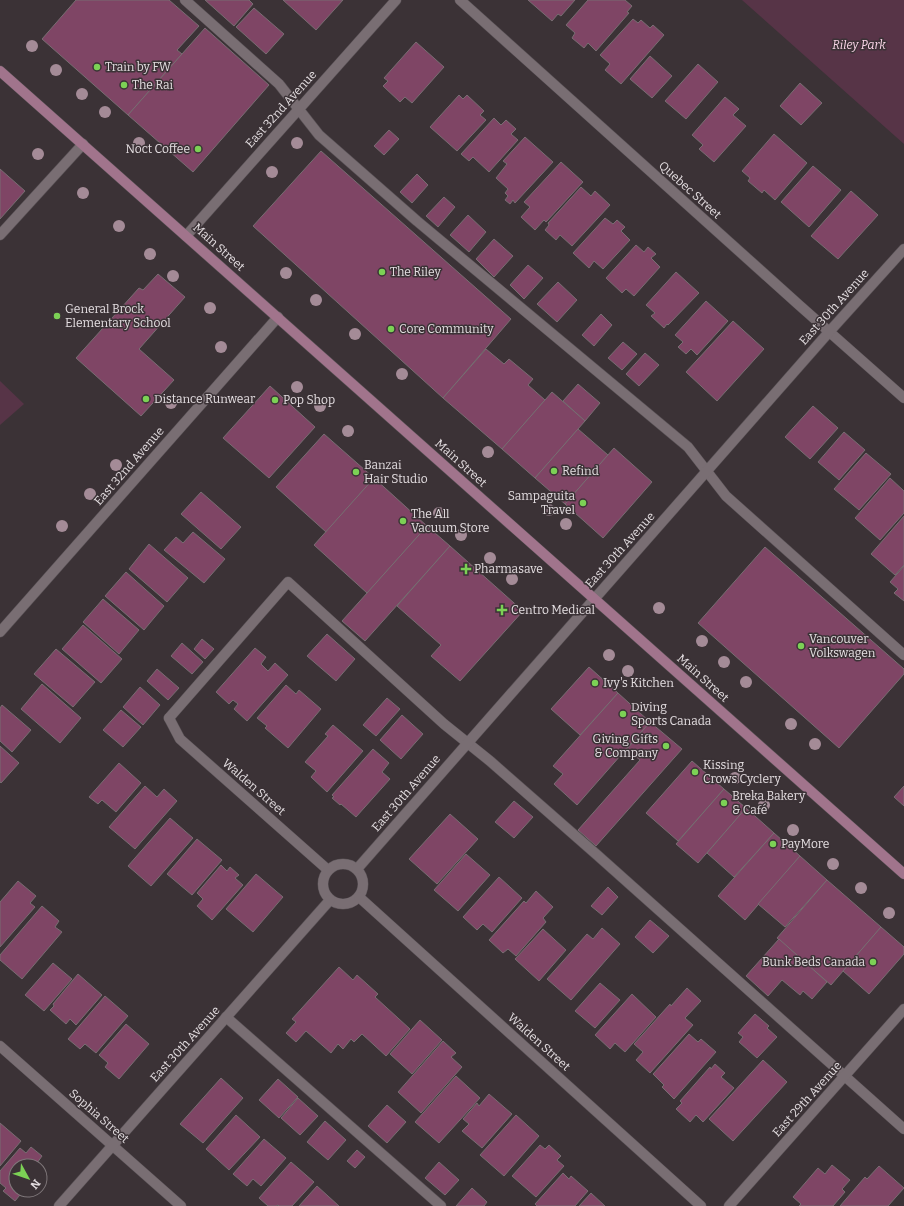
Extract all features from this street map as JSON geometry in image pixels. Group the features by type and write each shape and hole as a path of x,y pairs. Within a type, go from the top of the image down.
{"main road":[{"name":"Main Street","path":"0,71 904,874"}],"street":[{"path":"185,0 279,84 319,135 417,221 688,447 726,496 904,654"},
{"name":"East 32nd Avenue","path":"186,236 396,0"},
{"name":"Quebec Street","path":"460,0 904,398"},
{"path":"0,235 83,144"},
{"name":"East 30th Avenue","path":"357,869 594,598 904,249"},
{"name":"East 32nd Avenue","path":"0,632 278,317"},
{"name":"Walden Street","path":"328,870 180,739 170,718 288,582 467,743"},
{"path":"467,743 490,761 596,854 904,1129"},
{"path":"339,864 352,865 357,869 363,880 363,886 359,897 348,904 341,904 330,900 326,895 322,882 328,870 339,864"},
{"name":"Walden Street","path":"359,897 701,1206"},
{"name":"East 30th Avenue","path":"59,1206 330,900"},
{"name":"East 29th Avenue","path":"729,1206 904,1009"},
{"path":"226,1018 441,1206"},
{"name":"Sophia Street","path":"0,1046 181,1206"}],"green space":[{"name":"Riley Park","path":"742,0 904,0 904,144"},
{"path":"0,381 24,404 0,425"}],"building":[{"name":"The Rai","path":"76,0 169,0 199,26 177,50 182,54 128,115 42,39"},
{"path":"205,0 249,0 253,4 234,26"},
{"path":"283,0 343,0 316,30"},
{"path":"528,0 575,0 561,16 558,14 552,21"},
{"path":"588,0 625,0 632,6 627,12 629,13 596,51 588,43 584,48 572,38 575,33 566,25"},
{"path":"254,8 284,34 266,54 236,27"},
{"path":"633,19 638,23 641,20 650,28 653,25 664,35 621,84 605,70 610,64 600,55"},
{"path":"205,28 269,85 193,172 128,115"},
{"path":"416,42 444,67 412,103 405,97 400,102 383,86 388,81 384,78"},
{"path":"650,56 672,76 652,98 630,79"},
{"path":"698,64 718,82 686,119 665,101"},
{"path":"800,83 822,103 801,125 780,106"},
{"path":"459,95 463,99 467,95 484,111 480,115 486,120 457,151 430,127"},
{"path":"725,97 739,109 733,115 746,126 714,162 699,149 703,145 692,135"},
{"path":"494,118 501,125 506,120 516,129 511,134 518,140 489,172 473,157 469,161 461,154"},
{"path":"389,130 399,139 384,155 374,146"},
{"path":"774,134 807,163 775,200 764,190 762,193 748,181 750,178 742,171"},
{"path":"525,137 553,162 515,203 513,200 510,204 505,200 508,196 505,193 508,189 496,178 507,164 503,161"},
{"name":"The Riley","path":"321,151 511,319 443,398 253,226"},
{"path":"561,162 583,182 546,222 544,220 535,230 521,217 530,207 524,202"},
{"path":"813,166 841,190 809,227 781,202"},
{"path":"0,169 25,191 0,219"},
{"path":"417,174 428,185 412,203 400,192"},
{"path":"581,187 591,196 595,191 610,205 572,246 560,235 556,240 545,230 549,225 548,223"},
{"path":"851,191 878,215 838,259 811,236"},
{"path":"444,197 455,207 438,227 426,216"},
{"path":"468,215 486,232 469,252 450,235"},
{"path":"605,218 613,224 617,220 625,227 621,231 630,240 603,269 594,261 589,268 573,253"},
{"path":"494,239 513,256 494,277 476,259"},
{"path":"636,245 644,252 648,247 656,254 651,258 660,267 634,296 626,289 622,293 606,278"},
{"path":"528,265 543,278 524,299 510,285"},
{"path":"676,272 699,293 664,328 651,316 655,313 646,305"},
{"path":"158,274 185,297 139,349 174,380 141,416 76,358 139,288 143,290"},
{"path":"558,282 577,300 557,322 537,304"},
{"path":"706,301 728,321 697,355 691,349 686,354 678,347 683,342 675,335"},
{"path":"601,314 612,325 594,346 582,335"},
{"path":"733,321 764,349 717,401 686,372"},
{"path":"623,342 637,354 622,370 608,358"},
{"path":"486,349 504,364 509,359 533,379 528,385 545,400 502,449 443,398"},
{"path":"645,353 659,365 639,386 626,374"},
{"path":"578,384 600,403 585,421 563,401"},
{"path":"270,386 315,427 269,478 223,438"},
{"path":"552,392 585,421 535,478 502,449"},
{"path":"813,406 838,428 810,459 785,437"},
{"path":"578,429 608,455 565,504 535,478"},
{"path":"844,432 865,450 839,480 818,462"},
{"path":"324,434 374,478 326,532 276,487"},
{"path":"614,448 652,482 603,538 565,504"},
{"path":"866,453 891,474 859,510 834,489"},
{"path":"374,478 427,526 367,593 314,545"},
{"path":"890,478 904,491 904,513 880,540 855,518"},
{"path":"201,492 241,527 221,549 181,514"},
{"path":"904,516 904,565 895,575 871,554"},
{"path":"427,526 450,546 365,641 342,621"},
{"path":"193,532 225,559 204,583 164,550 176,537 183,543"},
{"path":"149,544 188,578 167,602 129,569"},
{"path":"450,546 523,611 460,681 431,656 441,645 397,606"},
{"name":"Vancouver Volkswagen","path":"765,547 904,669 904,674 839,748 698,623"},
{"path":"904,566 904,601 894,593 898,589 890,582"},
{"path":"126,572 164,606 144,630 105,596"},
{"path":"103,599 139,630 119,654 83,622"},
{"path":"83,625 122,659 101,683 62,649"},
{"path":"327,634 355,659 336,681 307,656"},
{"path":"202,639 214,649 205,659 194,649"},
{"path":"182,643 203,662 192,674 171,656"},
{"path":"255,648 266,657 261,664 268,671 275,663 288,675 247,721 234,709 238,704 233,700 229,704 216,692"},
{"path":"56,649 95,682 73,707 34,674"},
{"path":"589,667 618,693 580,735 551,709"},
{"path":"157,669 179,688 168,700 147,681"},
{"path":"42,684 81,718 60,743 21,709"},
{"path":"286,685 296,694 299,690 321,709 288,748 265,728 267,726 257,718"},
{"path":"140,687 160,705 143,725 123,707"},
{"path":"618,693 650,722 577,805 554,784 563,774 553,766"},
{"path":"387,698 400,709 376,736 363,725"},
{"path":"2,705 31,730 12,752 0,741 0,708"},
{"path":"121,710 141,727 123,747 103,730"},
{"path":"402,715 423,734 401,759 380,740"},
{"path":"650,722 682,749 596,846 578,830 640,760 627,749"},
{"path":"333,725 363,751 327,792 311,777 316,771 305,762 328,736 325,734"},
{"path":"0,746 19,763 1,783 0,782"},
{"path":"373,749 389,763 382,772 390,779 356,817 332,798 334,797 332,795"},
{"path":"692,761 724,789 678,841 646,813"},
{"path":"119,763 141,783 116,812 102,800 98,804 89,797"},
{"path":"145,786 157,797 164,789 177,801 135,849 109,827"},
{"path":"904,786 904,806 894,797"},
{"path":"724,789 746,808 698,863 676,844"},
{"path":"514,801 533,817 514,838 495,822"},
{"path":"746,808 774,833 734,877 707,853"},
{"path":"450,814 478,839 437,884 409,859"},
{"path":"170,818 193,838 151,886 128,866"},
{"path":"774,833 800,856 745,920 718,896"},
{"path":"197,839 222,860 192,895 167,874"},
{"path":"466,854 490,875 458,911 434,890"},
{"path":"800,856 827,880 785,927 758,904"},
{"path":"221,865 227,871 230,867 239,875 235,878 243,885 212,920 197,906 203,899 197,893"},
{"path":"256,874 283,897 253,932 226,909"},
{"path":"499,877 522,898 492,932 483,924 477,930 463,917"},
{"path":"827,880 881,927 831,985 777,938"},
{"path":"18,881 36,896 30,903 35,907 0,947 0,902"},
{"path":"608,887 618,897 602,915 591,906"},
{"path":"536,891 553,907 543,918 546,922 516,956 508,949 503,953 489,940 524,901 526,903"},
{"path":"42,906 59,921 55,927 62,932 22,979 0,960 0,955"},
{"path":"650,920 669,936 653,953 635,937"},
{"name":"Bunk Beds Canada","path":"881,927 904,947 904,954 869,994 843,971"},
{"path":"602,928 620,944 571,1000 547,979 587,934 593,939"},
{"path":"543,929 566,950 539,981 515,959"},
{"path":"779,939 827,982 812,999 803,991 800,995 782,980 768,996 746,976"},
{"path":"53,963 72,979 44,1011 25,995"},
{"path":"339,967 353,980 357,975 378,994 375,997 410,1029 386,1056 362,1034 354,1042 351,1039 343,1049 338,1044 331,1053 306,1031 296,1042 286,1033 296,1022 292,1019"},
{"path":"78,974 102,995 76,1025 70,1019 66,1024 50,1010 54,1006 53,1004"},
{"path":"600,983 620,1000 595,1028 575,1011"},
{"path":"687,988 701,1001 685,1018 693,1025 650,1073 636,1060 643,1052 634,1044 670,1004 671,1006"},
{"path":"632,994 656,1017 625,1052 615,1043 610,1049 595,1035"},
{"path":"105,996 128,1016 96,1053 85,1044 80,1049 68,1039"},
{"path":"755,1014 769,1026 767,1028 777,1037 757,1058 739,1042 743,1037 738,1033"},
{"path":"420,1020 442,1040 412,1074 390,1054"},
{"path":"126,1024 149,1044 119,1079 105,1067 108,1063 99,1055"},
{"path":"689,1034 698,1042 701,1039 716,1052 674,1099 662,1087 664,1085 653,1074"},
{"path":"443,1041 456,1053 451,1057 462,1067 421,1113 398,1092"},
{"path":"763,1060 787,1082 733,1141 709,1119"},
{"path":"715,1064 725,1073 721,1077 734,1088 703,1122 696,1115 690,1122 676,1109 682,1103 680,1101 710,1067 711,1069"},
{"path":"456,1076 480,1098 439,1143 415,1122"},
{"path":"221,1078 243,1098 203,1143 180,1124"},
{"path":"278,1079 298,1097 279,1118 259,1100"},
{"path":"489,1094 512,1114 482,1148 462,1131 469,1124 463,1119 477,1103 479,1106"},
{"path":"298,1098 318,1116 300,1135 281,1118"},
{"path":"387,1105 406,1122 387,1143 368,1126"},
{"path":"236,1115 260,1137 229,1170 206,1149"},
{"path":"516,1115 539,1136 504,1176 480,1155"},
{"path":"325,1121 346,1140 328,1160 307,1142"},
{"path":"0,1123 21,1141 0,1166"},
{"path":"264,1139 286,1158 261,1186 253,1179 247,1186 233,1174"},
{"path":"540,1145 545,1149 549,1145 561,1156 557,1160 564,1166 536,1197 512,1176"},
{"path":"31,1147 42,1156 41,1158 11,1158 20,1148 26,1153"},
{"path":"357,1150 365,1157 355,1168 347,1161"},
{"path":"8,1162 8,1195 3,1191 6,1188 0,1183 0,1171"},
{"path":"291,1162 314,1182 292,1206 268,1206 259,1198"},
{"path":"439,1162 459,1180 445,1195 425,1178"},
{"path":"832,1165 850,1180 842,1189 845,1192 833,1206 799,1206 801,1204 793,1197 818,1168 825,1174"},
{"path":"879,1166 904,1188 888,1206 840,1206 865,1177 867,1179"},
{"path":"563,1173 569,1179 571,1176 588,1191 575,1206 537,1206 535,1204"},
{"path":"317,1186 339,1206 299,1206"},
{"path":"472,1188 487,1202 484,1206 456,1206"},
{"path":"591,1193 605,1206 579,1206"}],"place":[{"name":"Train by FW","path":"97,67"},
{"name":"The Rai","path":"124,85"},
{"name":"Noct Coffee","path":"198,149"},
{"name":"The Riley","path":"382,272"},
{"name":"General Brock Elementary School","path":"57,316"},
{"name":"Core Community","path":"391,329"},
{"name":"Distance Runwear","path":"146,399"},
{"name":"Pop Shop","path":"275,400"},
{"name":"Refind","path":"554,471"},
{"name":"Banzai Hair Studio","path":"356,472"},
{"name":"Sampaguita Travel","path":"583,503"},
{"name":"The All Vacuum Store","path":"403,521"},
{"name":"Pharmasave","path":"466,569"},
{"name":"Centro Medical","path":"502,610"},
{"name":"Vancouver Volkswagen","path":"801,646"},
{"name":"Ivy's Kitchen","path":"595,683"},
{"name":"Diving Sports Canada","path":"623,714"},
{"name":"Giving Gifts & Company","path":"666,746"},
{"name":"Kissing Crows Cyclery","path":"695,772"},
{"name":"Breka Bakery & Café","path":"724,803"},
{"name":"PayMore","path":"773,844"},
{"name":"Bunk Beds Canada","path":"873,962"}]}
